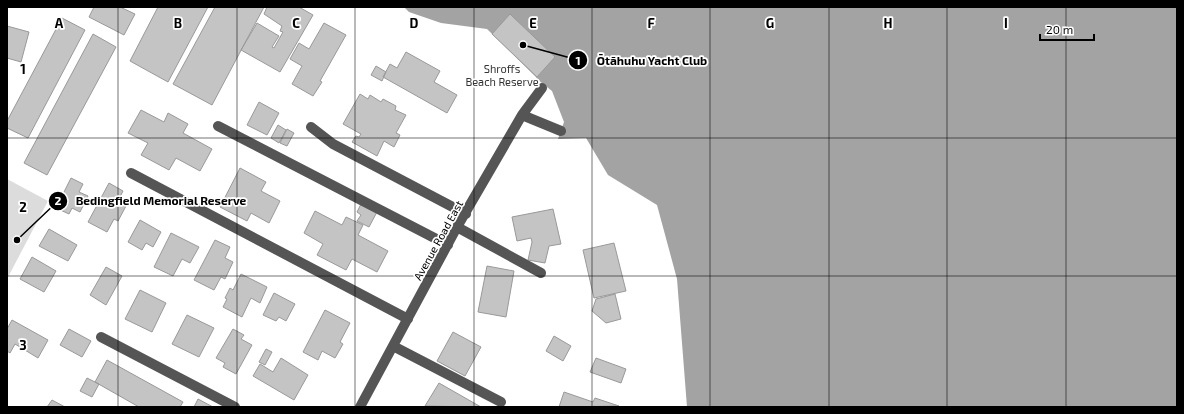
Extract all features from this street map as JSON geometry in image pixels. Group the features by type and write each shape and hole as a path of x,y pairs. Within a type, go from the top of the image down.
{"street":[{"name":"Avenue Road East","path":"360,407 457,227 466,214 522,115 542,88"},
{"path":"522,115 561,132"},
{"path":"218,126 448,245"},
{"path":"311,127 332,144 466,214"},
{"path":"131,173 408,319"},
{"path":"457,227 541,273"},
{"path":"101,337 236,407"},
{"path":"393,346 501,402"}],"shaded area":[{"path":"404,7 1177,7 1177,407 687,407 677,279 657,205 608,175 586,138 558,139 564,122 552,91 537,79 487,29 441,23 409,12"},
{"path":"7,179 48,201 7,279"}],"building":[{"path":"94,7 120,7 135,14 124,35 89,17"},
{"path":"158,7 208,7 168,82 130,61"},
{"path":"215,7 264,7 212,105 173,84"},
{"path":"267,7 299,7 313,15 280,72 241,50 257,23 279,36 272,47 274,48 283,32 280,31 282,26 264,14"},
{"path":"510,14 555,57 537,77 492,34"},
{"path":"62,18 85,30 28,138 7,128 7,121"},
{"path":"324,23 346,35 320,81 322,82 313,96 292,84 302,66 290,59 299,43 309,49"},
{"path":"7,26 29,32 21,62 7,58"},
{"path":"93,34 116,47 47,175 24,163"},
{"path":"406,52 440,71 434,82 457,95 447,113 383,77 390,64 397,68"},
{"path":"376,66 386,72 382,81 371,75"},
{"path":"360,94 368,99 370,95 381,102 383,99 396,106 395,110 406,115 396,133 400,135 394,147 384,141 377,156 352,142 356,136 359,137 361,134 343,124"},
{"path":"259,102 279,113 267,135 247,125"},
{"path":"141,110 164,122 168,113 188,124 183,133 212,149 200,171 176,158 169,170 141,155 148,143 128,133"},
{"path":"278,125 286,130 279,143 271,138"},
{"path":"287,129 294,133 287,146 280,143"},
{"path":"240,168 266,182 261,191 280,201 269,223 251,213 247,221 220,207"},
{"path":"71,178 83,184 79,192 88,196 80,212 72,208 69,214 56,208"},
{"path":"109,183 123,191 118,201 126,206 118,221 114,219 107,232 88,222"},
{"path":"361,204 377,212 369,227 357,221 361,215 357,212"},
{"path":"553,209 561,244 549,246 545,263 528,260 532,242 531,238 517,241 512,217"},
{"path":"315,211 342,225 346,217 363,225 358,235 388,251 377,272 352,259 346,270 317,255 323,244 304,233"},
{"path":"140,220 161,232 153,247 146,243 142,250 128,242"},
{"path":"49,229 77,245 68,261 39,246"},
{"path":"171,233 199,247 190,263 182,259 173,276 154,267"},
{"path":"215,240 230,247 225,258 233,262 225,279 221,277 214,290 194,280"},
{"path":"614,243 626,291 594,298 583,250"},
{"path":"32,257 56,271 44,292 20,279"},
{"path":"487,266 514,271 506,317 478,312"},
{"path":"106,267 122,276 106,305 90,295"},
{"path":"241,274 267,287 260,303 251,298 242,317 223,307 227,299 225,298 230,288 233,290"},
{"path":"140,290 166,303 152,332 125,319"},
{"path":"274,293 295,304 286,321 279,317 276,321 263,315"},
{"path":"615,294 621,319 606,323 592,311 596,299"},
{"path":"325,310 350,323 340,342 343,344 335,358 322,351 318,360 303,352"},
{"path":"187,315 214,328 199,357 172,344"},
{"path":"12,320 48,340 38,358 15,344 10,353 7,351 7,329"},
{"path":"69,329 91,341 82,357 60,345"},
{"path":"233,329 244,335 241,339 252,345 236,374 223,367 225,363 216,358"},
{"path":"453,332 481,347 465,376 437,361"},
{"path":"554,336 571,346 563,361 546,351"},
{"path":"266,349 272,352 265,365 259,362"},
{"path":"281,358 308,375 294,400 253,376 260,364 273,372"},
{"path":"596,358 626,369 621,383 590,372"},
{"path":"107,360 183,402 180,407 139,407 95,382"},
{"path":"87,378 99,384 92,397 80,391"},
{"path":"439,383 481,407 425,406"},
{"path":"564,392 593,402 595,398 619,406 559,407"},
{"path":"198,399 213,407 194,407"},
{"path":"52,400 65,407 47,407"}],"place":[{"name":"Ōtāhuhu Yacht Club","path":"523,45"},
{"name":"Bedingfield Memorial Reserve","path":"17,240"}],"park label":[{"name":"Shroffs Beach Reserve","path":"502,74"}]}
